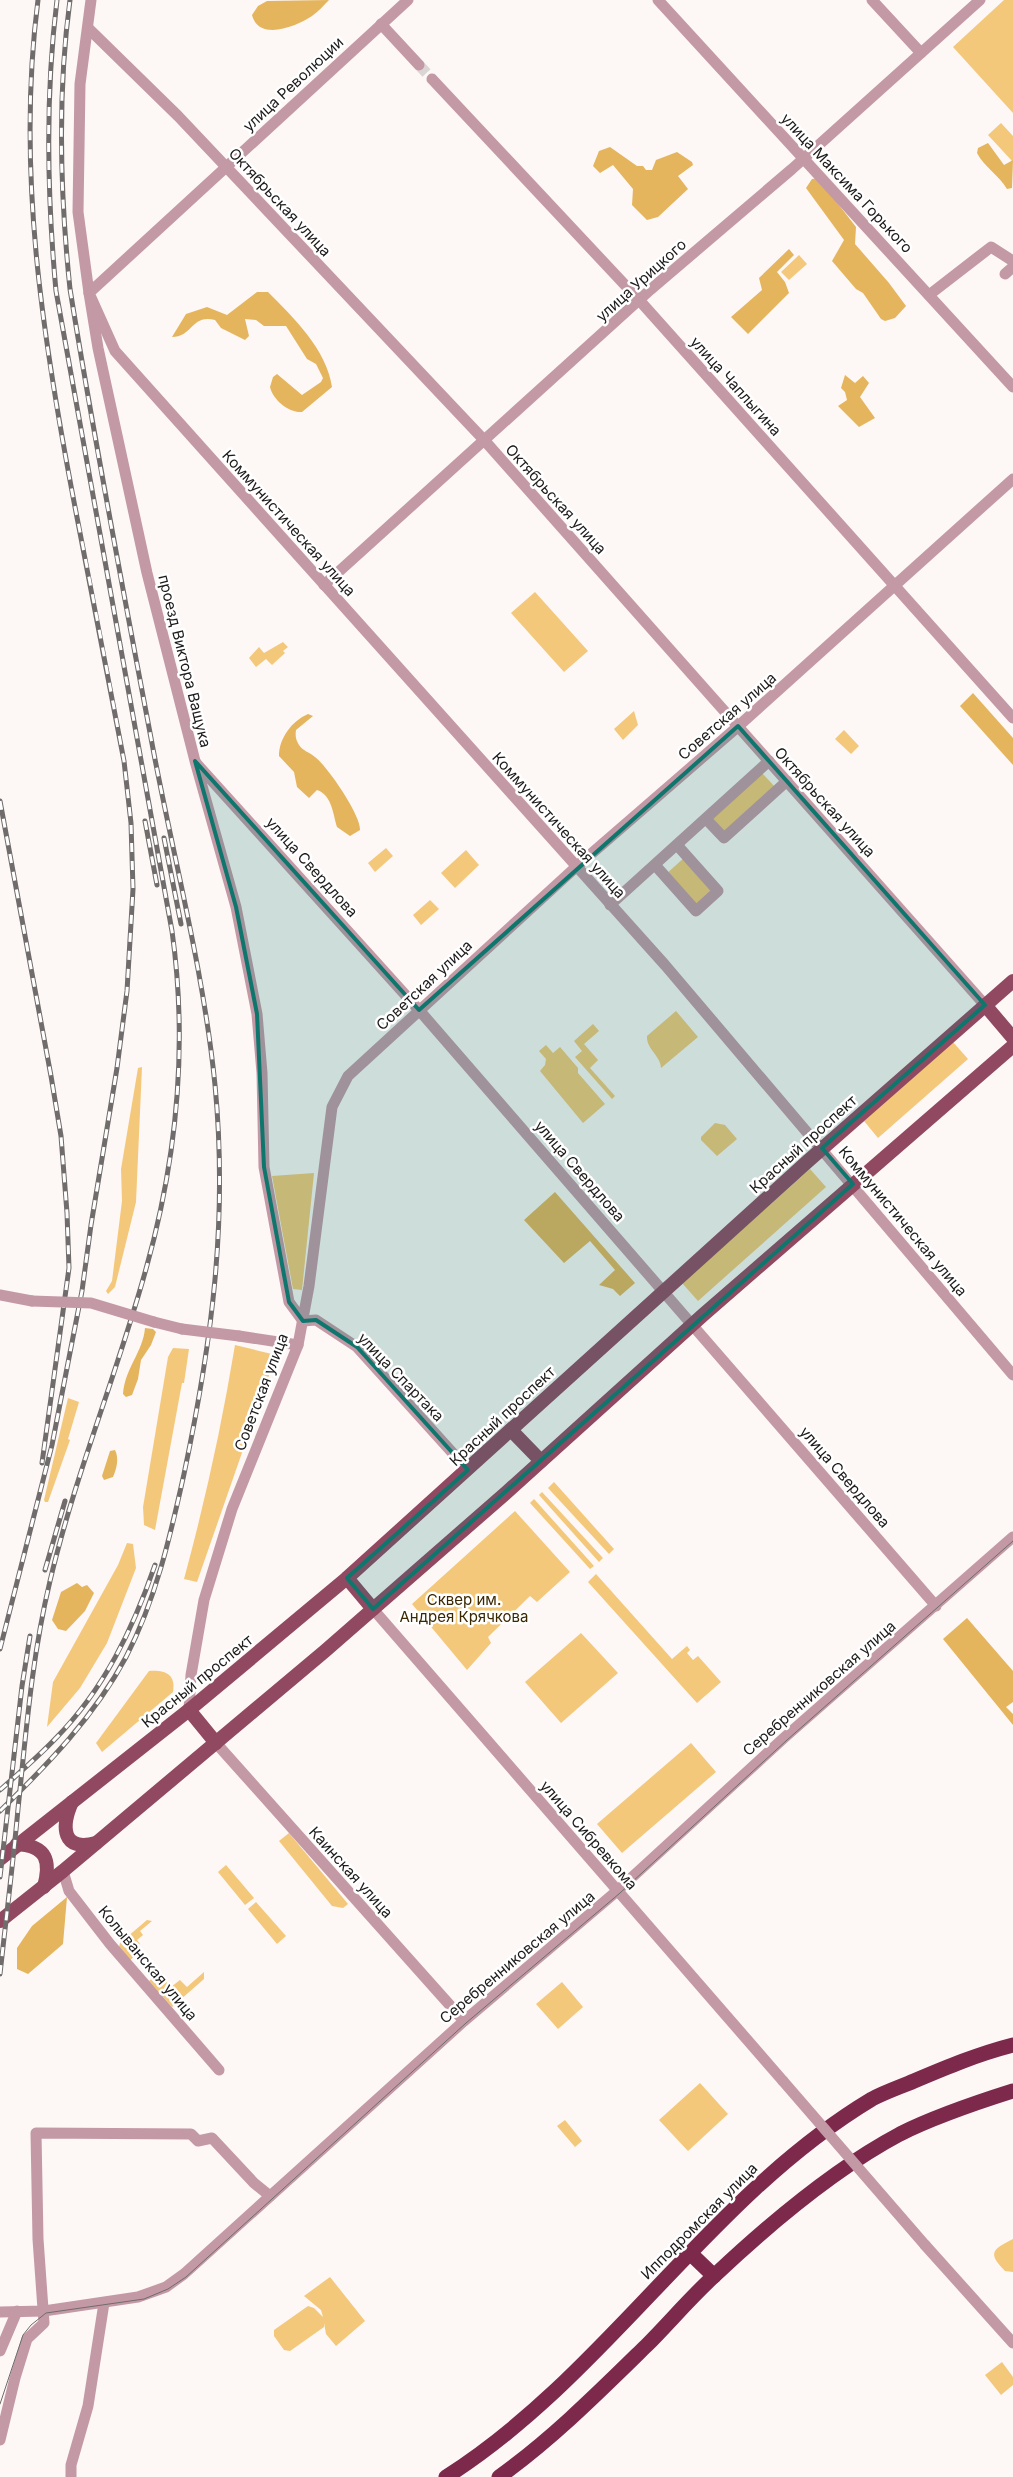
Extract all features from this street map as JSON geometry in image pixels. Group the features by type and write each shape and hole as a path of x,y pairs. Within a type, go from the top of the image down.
{"highway":[{"name":"Ипподромская улица","path":"446,2477 527,2419 570,2378 758,2185 821,2134 874,2098 977,2054 1013,2045"},
{"path":"499,2477 545,2442 590,2401 714,2276 796,2206 876,2148 929,2121 1013,2091"},
{"path":"690,2253 714,2276"}],"main road":[{"name":"Красный проспект","path":"0,1859 189,1710 347,1578 666,1292 822,1148 1013,980"},
{"path":"985,1005 1013,1038"},
{"path":"0,1921 44,1887 373,1609 693,1324 1013,1046"},
{"path":"511,1430 540,1461"},
{"path":"347,1578 373,1609"},
{"path":"189,1710 216,1743"},
{"path":"72,1802 65,1818 64,1830 71,1840 79,1845 96,1843"},
{"path":"17,1844 30,1845 41,1851 47,1860 44,1887"}],"street":[{"name":"проезд Виктора Ващука","path":"91,0 80,84 78,212 89,292 98,348 147,573 195,761 236,907 256,1014 262,1072 264,1167 289,1302 303,1321"},
{"name":"улица Революции","path":"89,292 408,0"},
{"name":"улица Максима Горького","path":"658,0 1013,387"},
{"path":"872,0 921,53"},
{"name":"улица Урицкого","path":"324,585 640,301 804,158 980,0"},
{"path":"381,24 419,65"},
{"name":"Октябрьская улица","path":"88,28 154,91 485,441 985,1005"},
{"name":"улица Чаплыгина","path":"432,78 640,301 1013,718"},
{"path":"929,295 990,247 1013,261"},
{"name":"Коммунистическая улица","path":"89,292 115,351 665,965 853,1184 1013,1375"},
{"name":"Советская улица","path":"189,1710 191,1675 204,1600 232,1509 298,1344 303,1321 332,1107 339,1090 348,1076 576,867 738,726 1013,479"},
{"name":"улица Свердлова","path":"195,761 419,1010 666,1292 936,1606"},
{"path":"610,905 769,761"},
{"path":"706,819 724,838 787,781"},
{"path":"654,865 696,911 718,891 677,845"},
{"path":"0,1295 32,1301 91,1303 154,1322 182,1328 298,1344"},
{"name":"улица Спартака","path":"303,1321 316,1320 357,1347 468,1470"},
{"name":"Серебренниковская улица","path":"0,2312 44,2311 145,2296 166,2287 184,2274 464,2021 617,1890 785,1737 1013,1537"},
{"name":"улица Сибревкома","path":"373,1609 925,2245 1013,2343"},
{"name":"Каинская улица","path":"216,1743 464,2021"},
{"name":"Колыванская улица","path":"63,1871 69,1891 110,1944 219,2070"},
{"path":"0,2440 15,2378 27,2339 44,2323 38,2239 36,2133 191,2134 198,2140 212,2138 254,2183 270,2196"},
{"path":"71,2477 72,2465 88,2406 104,2303"},
{"path":"0,2351 17,2312"}],"highlighted area":[{"path":"738,726 985,1005 822,1148 853,1184 373,1609 347,1578 468,1470 357,1347 316,1320 303,1321 289,1302 264,1167 257,1014 236,907 195,761 419,1010"}],"green space":[{"path":"1004,0 1013,0 1013,113 953,47"},
{"path":"1001,123 1013,136 1013,162 988,135"},
{"path":"799,255 807,264 789,280 781,272"},
{"path":"535,592 588,651 564,672 511,613"},
{"path":"283,642 288,647 283,651 285,653 272,665 266,659 256,667 249,658 259,647 264,653"},
{"path":"634,711 638,725 623,740 614,729"},
{"path":"844,730 859,746 851,754 835,739"},
{"path":"762,773 775,787 725,832 712,819"},
{"path":"386,848 393,856 375,872 368,863"},
{"path":"466,850 479,865 455,888 441,873"},
{"path":"686,856 718,891 696,911 664,876"},
{"path":"430,900 439,909 421,925 413,915"},
{"path":"676,1011 698,1037 661,1068 659,1060 647,1041 647,1036"},
{"path":"593,1024 599,1031 584,1044 598,1060 590,1068 615,1096 612,1099 575,1057 582,1051 574,1041"},
{"path":"953,1042 968,1059 878,1138 864,1121"},
{"path":"546,1045 553,1053 560,1047 578,1068 578,1073 605,1104 583,1123 540,1071 545,1065 546,1059 539,1051"},
{"path":"142,1067 136,1202 115,1287 108,1294 106,1291 112,1281 122,1201 121,1169 138,1068"},
{"path":"715,1123 725,1125 737,1139 717,1156 701,1140 701,1137"},
{"path":"810,1169 826,1187 698,1301 682,1283"},
{"path":"314,1173 302,1290 293,1289 272,1176"},
{"path":"235,1345 276,1355 197,1582 184,1579 212,1463"},
{"path":"173,1348 189,1349 155,1530 144,1525 143,1507 168,1357"},
{"path":"68,1398 79,1402 68,1439 70,1440 48,1502 45,1502 44,1500"},
{"path":"554,1482 614,1549 609,1554 548,1488"},
{"path":"542,1492 603,1558 599,1562 539,1495"},
{"path":"534,1499 594,1566 590,1569 530,1503"},
{"name":"Сквер им. Андрея Крячкова","path":"515,1511 570,1572 537,1602 530,1596 488,1637 491,1643 467,1670 412,1604"},
{"path":"127,1543 133,1544 136,1568 107,1643 80,1688 47,1727 53,1682 118,1565"},
{"path":"596,1574 672,1659 687,1646 690,1650 687,1653 693,1660 698,1656 721,1682 697,1703 588,1582"},
{"path":"581,1633 618,1673 561,1723 525,1682"},
{"path":"149,1671 160,1671 168,1674 173,1681 173,1692 102,1752 96,1743"},
{"path":"691,1743 716,1772 622,1853 597,1824"},
{"path":"289,1833 348,1904 343,1908 332,1906 279,1841"},
{"path":"226,1865 254,1898 245,1905 218,1872"},
{"path":"256,1902 286,1936 277,1944 248,1909"},
{"path":"147,1920 152,1921 140,1931 143,1935 137,1940 140,1944 135,1948 139,1953 130,1960 119,1947 120,1943"},
{"path":"204,1972 204,1979 172,2007 149,1981 158,1973 171,1987 180,1980 187,1987"},
{"path":"562,1982 583,2007 558,2029 536,2004"},
{"path":"700,2083 728,2114 688,2151 659,2120"},
{"path":"565,2120 582,2141 575,2147 557,2126"},
{"path":"1013,2239 1013,2272 1005,2271 999,2265 994,2255 997,2249"},
{"path":"330,2277 365,2321 336,2346 326,2334 324,2323 324,2327 290,2351 284,2350 274,2336 274,2330 308,2306 314,2308 323,2317 321,2310 304,2296"},
{"path":"1002,2362 1013,2377 1013,2385 1001,2395 985,2375"}],"shaded area":[{"path":"329,0 312,16 297,24 279,29 270,30 262,28 256,23 252,15 258,6 267,1"},
{"path":"988,143 1004,165 1013,160 1012,188 1007,189 977,153 978,148"},
{"path":"610,147 637,166 643,166 646,170 652,170 656,160 677,152 692,162 693,165 678,176 688,189 658,217 647,220 632,205 633,189 613,165 600,173 593,166 599,151"},
{"path":"818,178 856,227 855,244 906,306 895,318 885,321 881,319 863,293 856,289 832,261 844,240 806,188 812,179"},
{"path":"789,249 794,255 777,272 785,282 789,293 748,334 731,317 762,290 759,278"},
{"path":"257,292 268,292 298,323 316,347 329,373 332,387 302,412 297,412 282,405 274,397 270,387 273,377 277,374 302,395 321,382 323,378 316,364 307,359 286,326 264,326 256,320 245,319 249,336 245,340 221,328 215,320 207,319 196,323 184,334 172,337 186,314 207,307 227,315"},
{"path":"845,375 855,383 863,376 869,383 860,397 875,418 859,427 838,406 847,400 845,392 841,388"},
{"path":"973,693 1013,738 1013,765 960,706"},
{"path":"308,714 313,716 296,730 296,740 304,750 315,757 327,770 349,803 359,823 360,830 350,836 337,827 326,796 317,790 309,798 297,787 294,772 279,756 281,743 288,731 297,721"},
{"path":"555,1192 635,1283 620,1296 613,1289 599,1285 615,1270 590,1241 564,1263 524,1220"},
{"path":"145,1328 153,1329 156,1332 151,1345 141,1360 138,1379 132,1395 126,1397 123,1394 124,1385 144,1337"},
{"path":"115,1450 117,1460 113,1477 104,1480 102,1476 110,1451"},
{"path":"77,1583 82,1587 87,1585 94,1593 85,1611 66,1631 58,1629 52,1620 61,1592"},
{"path":"967,1618 1013,1671 1013,1702 1006,1707 1013,1714 1013,1725 943,1639"},
{"path":"67,1897 63,1944 28,1974 17,1969 17,1948 32,1926"}],"tunnel":[{"path":"419,65 432,79"}],"tram line":[{"path":"0,2404 23,2335 31,2325 46,2313 144,2299 168,2289 186,2277 466,2023 620,1893 787,1740 1013,1541"}],"railway":[{"path":"0,1649 52,1445 82,1291 117,1068 127,991 133,889 131,823 124,761 63,444 43,318 36,255 30,127 32,64 38,0"},
{"path":"0,1974 30,1694 44,1609 71,1502 135,1308 157,1227 172,1143 179,1059 177,974 172,931 56,291 49,182 49,109 57,0"},
{"path":"0,1811 53,1757 100,1700 126,1657 146,1613 167,1544 194,1425 210,1328 215,1281 220,1184 215,1085 204,1002 121,580 70,289 64,217 61,144 63,72 70,0"},
{"path":"0,801 61,1136 67,1213 69,1268 42,1463"},
{"path":"145,821 157,885"},
{"path":"164,838 181,924"},
{"path":"45,1570 65,1501"},
{"path":"0,1790 49,1745 73,1719 103,1679 127,1635 155,1565"},
{"path":"0,1877 22,1686 30,1636"}]}
